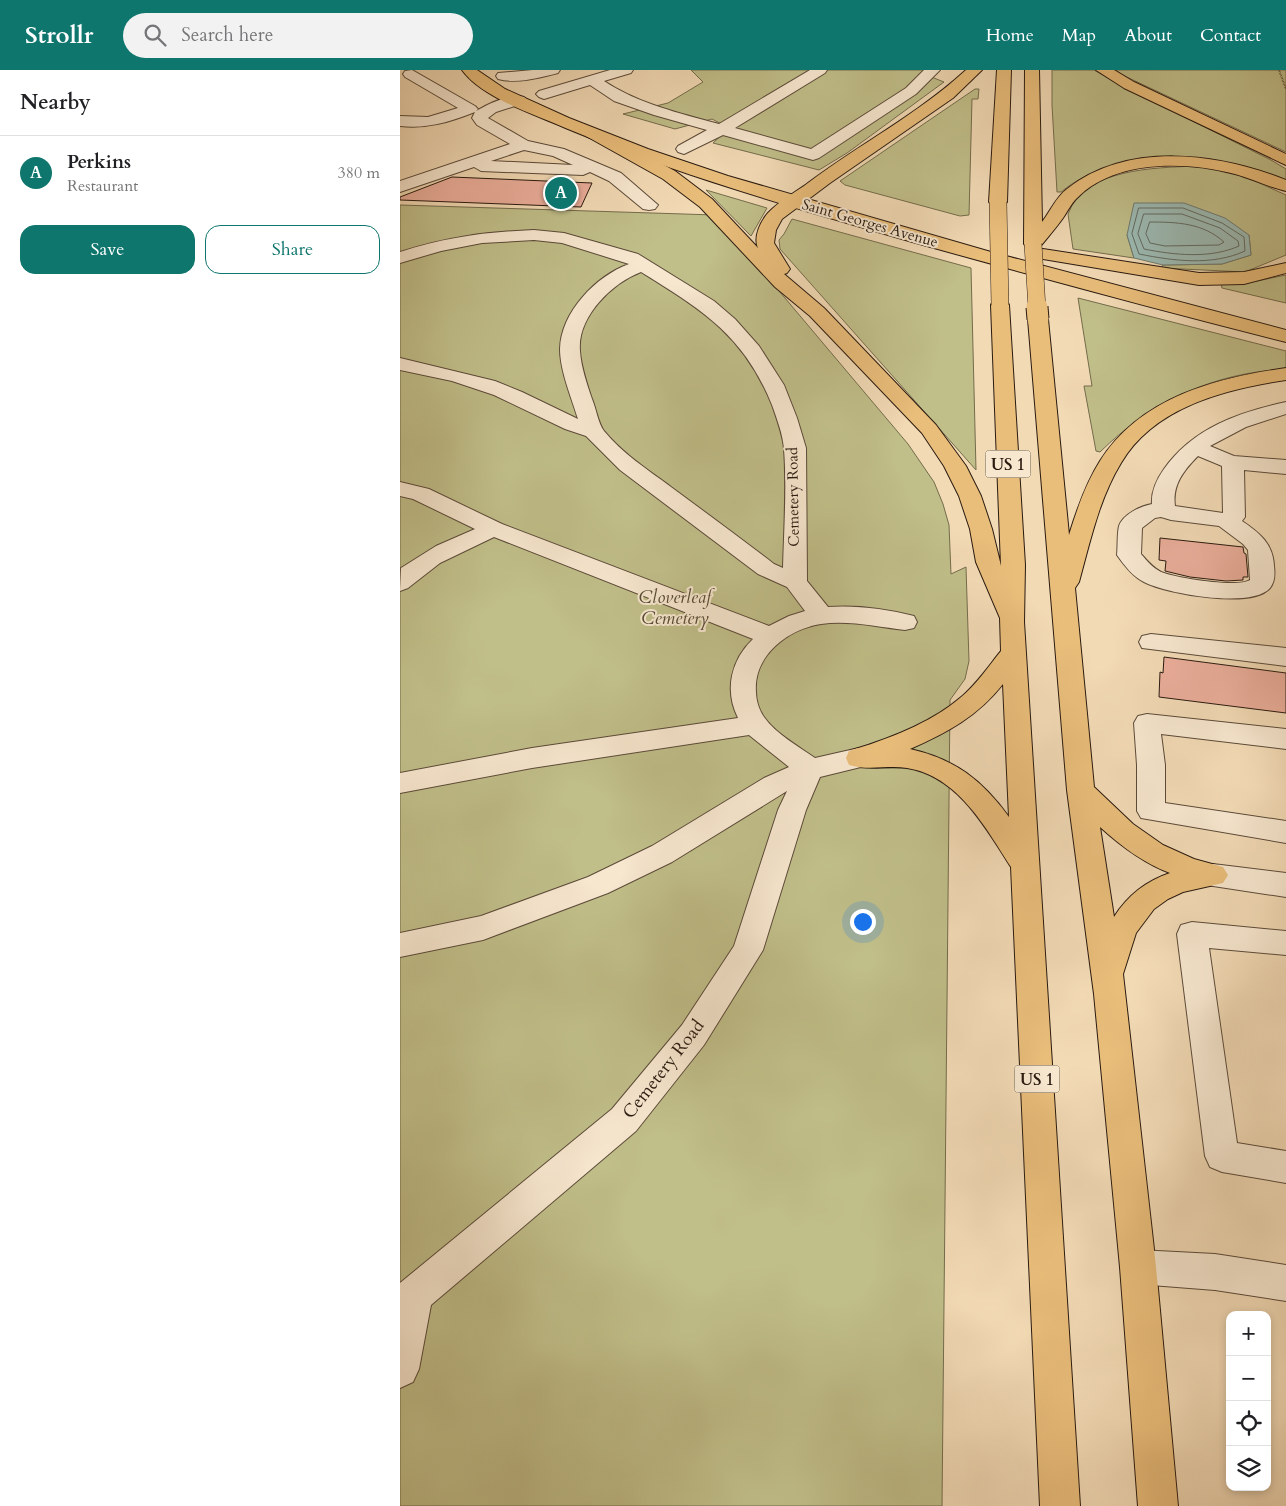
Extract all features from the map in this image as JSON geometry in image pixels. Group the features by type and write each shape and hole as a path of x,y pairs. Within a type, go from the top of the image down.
{"main road":[{"name":"Saint Georges Avenue","path":"469,70 475,78 592,133 727,181 1033,270 1286,336"},
{"path":"860,758 919,734 955,715 968,705 981,692 1013,637 988,562 973,504 951,460 919,418 817,312 775,262 765,243 766,230 771,221 794,201 952,92 975,70"},
{"name":"US 1","path":"1004,70 998,202 1000,306 1013,565 1013,637 1060,1506"},
{"name":"US 1","path":"1032,70 1032,211 1038,249 1038,319 1044,409 1081,790 1110,994 1138,1267 1158,1506"},
{"path":"1103,70 1129,85 1285,160"},
{"path":"496,73 565,104"},
{"path":"592,133 690,189 719,215 782,283 817,312"},
{"path":"676,146 702,154"},
{"path":"1038,249 1058,212 1071,193 1091,179 1119,169 1153,162 1189,161 1223,165 1257,174 1286,186"},
{"path":"727,181 750,183 772,180"},
{"name":"Saint Georges Avenue","path":"791,182 829,194"},
{"path":"986,239 1147,272 1199,279 1244,278 1286,268"},
{"path":"1038,249 1204,296"},
{"path":"1063,597 1094,496 1112,460 1126,441 1157,416 1200,394 1241,382 1286,374"},
{"path":"860,758 898,757 916,760 929,763 956,777 981,800 1026,867"},
{"path":"1081,790 1122,832 1146,850 1177,865 1212,875"},
{"path":"1110,994 1110,969 1117,937 1134,910 1156,892 1169,885 1195,877 1212,875"}],"lane":[{"path":"405,75 425,70"},
{"path":"496,73 531,75 553,70"},
{"path":"544,94 626,70"},
{"path":"676,146 721,128 820,70"},
{"path":"592,80 619,98 659,112 813,155 910,91 933,70"},
{"path":"405,75 477,111 483,122 522,145 558,152 615,177 648,205"},
{"path":"400,121 435,122 519,100"},
{"path":"484,140 503,134"},
{"path":"400,188 522,145"},
{"path":"464,165 600,171"},
{"name":"Cemetery Road","path":"400,258 438,246 467,240 508,236 564,238 632,258 707,305 728,323 752,350 774,385 787,418 795,448 795,582"},
{"path":"593,432 580,393 570,350 572,337 580,315 592,298 602,288 627,271 643,265"},
{"path":"400,364 486,385 538,408 572,426 593,432 628,465 766,569 795,582 822,616"},
{"path":"538,408 580,393"},
{"path":"1164,509 1168,479 1179,463 1195,447 1212,434 1232,425 1263,413 1286,408"},
{"path":"1195,447 1233,462 1286,468"},
{"path":"1225,520 1258,544 1263,562 1262,582 1257,587 1240,591 1168,582 1151,576 1129,555 1131,526 1148,512 1164,509 1171,513 1225,520 1234,517 1233,462"},
{"path":"400,475 410,491 494,529 770,636"},
{"path":"400,583 409,574 450,547 494,529"},
{"path":"810,769 755,724 746,708 742,691 744,674 757,647 770,636 790,626 822,616 860,616 905,622"},
{"path":"1151,642 1286,657"},
{"path":"1286,738 1147,723 1151,765 1151,811 1286,832"},
{"path":"400,783 481,766 755,724"},
{"path":"400,945 483,928 598,885 662,854 774,785 810,769 860,758"},
{"name":"Cemetery Road","path":"400,1369 407,1299 624,1120 693,1035 748,950 792,810 810,769"},
{"path":"1212,875 1286,885"},
{"path":"1286,943 1192,934 1222,1156 1286,1167"},
{"path":"1138,1267 1216,1272 1286,1283"}],"path":[{"path":"1279,70 1286,89"}],"green space":[{"path":"691,70 939,70 929,76 944,82 847,153 819,170 713,143 729,128 712,119 675,129 623,114 668,103 703,82"},
{"path":"1052,70 1094,70 1118,84 1271,160 1286,169 1286,180 1231,163 1201,159 1170,158 1140,160 1111,166 1084,177 1061,192 1057,192"},
{"path":"1113,70 1286,70 1286,152 1116,72"},
{"path":"975,89 979,89 978,99 972,99 969,215 960,216 845,185 840,181"},
{"path":"1195,166 1237,173 1286,195 1286,255 1245,272 1161,268 1163,265 1222,264 1251,255 1249,235 1127,235 1134,258 1073,249 1068,214 1077,199 1089,187 1105,179 1142,170"},
{"path":"706,190 767,208 751,236"},
{"name":"Cloverleaf Cemetery","path":"400,205 715,215 908,444 934,482 949,525 951,574 966,567 969,661 965,679 950,700 942,1506 400,1506"},
{"path":"792,219 971,268 976,470 780,249 779,240"},
{"path":"1286,275 1286,303 1222,288 1221,284 1252,282"},
{"path":"1078,298 1286,351 1286,369 1233,376 1185,393 1162,404 1120,434 1100,452 1096,451 1084,386 1092,386"}],"water":[{"path":"1134,203 1184,203 1225,218 1249,235 1251,255 1222,264 1163,265 1134,258 1127,235"}],"building":[{"path":"452,177 592,183 581,207 400,200 400,197"},
{"path":"1160,538 1243,547 1246,554 1248,577 1243,577 1243,580 1226,581 1190,577 1165,571 1166,561 1159,560"},
{"path":"1164,657 1286,673 1286,713 1159,697 1160,672 1163,673"}],"place":[{"name":"Perkins","path":"561,193"}]}
